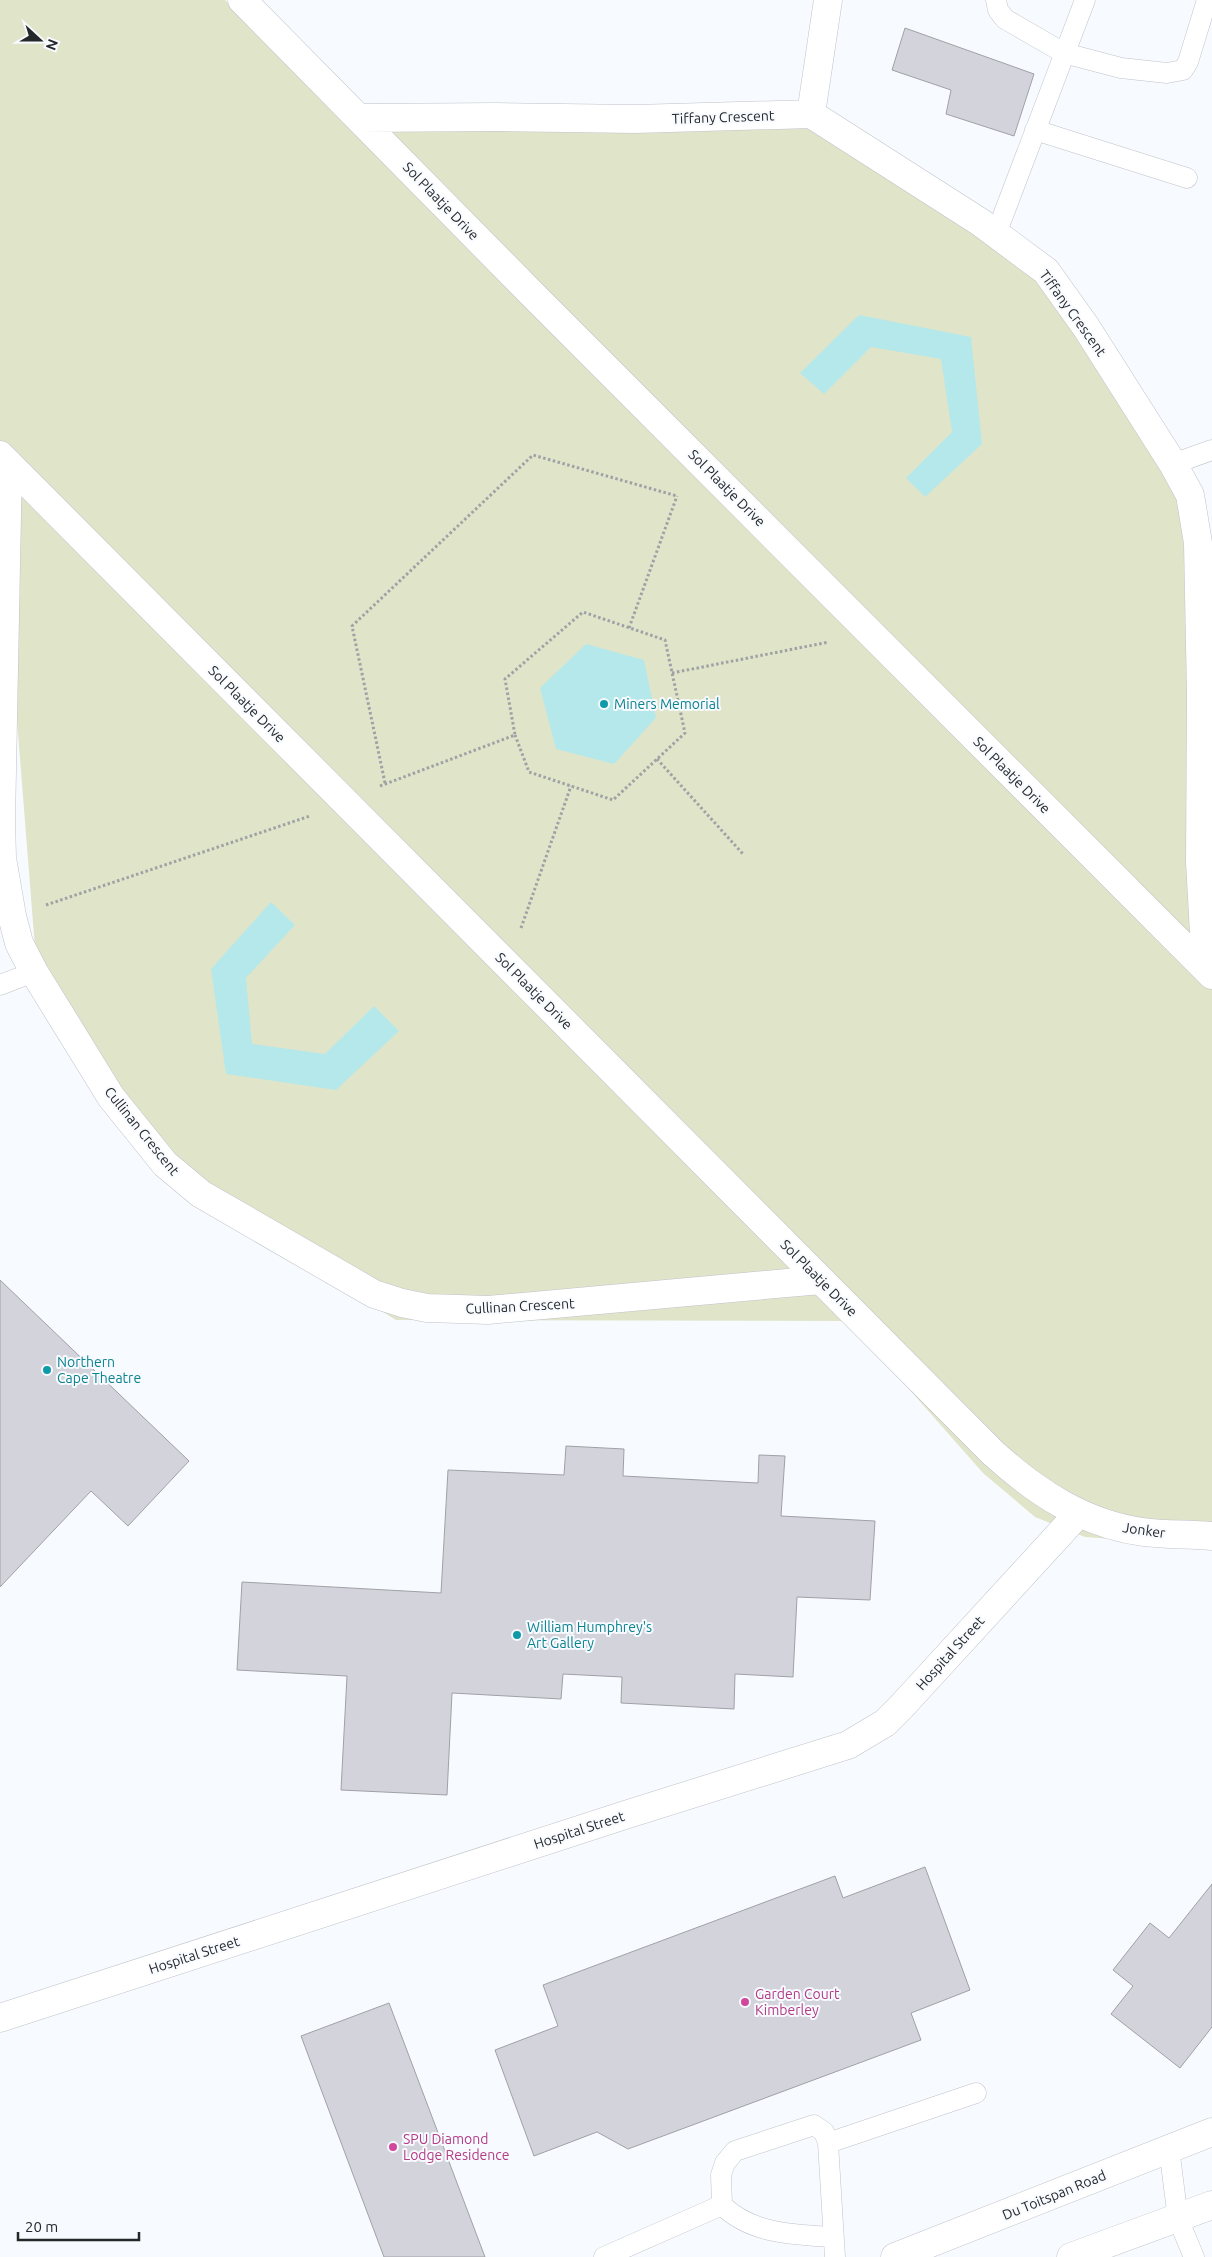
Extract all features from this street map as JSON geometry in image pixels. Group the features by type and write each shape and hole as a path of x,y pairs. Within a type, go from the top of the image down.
{"street":[{"name":"Sol Plaatje Drive","path":"242,0 361,118 537,299 1209,972"},
{"path":"811,114 828,0"},
{"name":"Tiffany Crescent","path":"361,118 635,119 811,114 996,234 1046,271 1086,326 1173,464 1190,495 1198,543 1201,695 1200,862 1209,972"},
{"name":"Sol Plaatje Drive","path":"4,459 1000,1459 1022,1479 1078,1514"},
{"name":"Cullinan Crescent","path":"4,459 1,822 2,858 12,916 19,944 34,972 111,1097 165,1164 200,1194 374,1294 402,1303 427,1308 488,1310 821,1280"},
{"name":"Jonker","path":"1078,1514 1101,1522 1143,1532 1212,1536"},
{"name":"Hospital Street","path":"0,2018 848,1744 879,1726 901,1707 1078,1514"},
{"name":"Du Toitspan Road","path":"895,2257 1212,2132"},
{"path":"1071,2257 1212,2205"}],"lane":[{"path":"996,0 998,10 1005,19 1064,53 1121,68 1167,74 1183,70 1188,62 1207,0"},
{"path":"996,234 1085,0"},
{"path":"1035,130 1187,178"},
{"path":"1173,464 1212,450"},
{"path":"0,985 34,972"},
{"path":"828,2143 976,2093"},
{"path":"814,2125 824,2132 828,2143 834,2247 796,2235 752,2226 738,2219 722,2205 721,2175 725,2163 735,2151 814,2125"},
{"path":"1169,2148 1178,2219 1194,2257"},
{"path":"604,2257 722,2205"}],"path":[{"path":"629,628 691,452"},
{"path":"385,783 352,626 533,456 677,496"},
{"path":"583,612 629,628 664,640 685,733 613,800 529,772 515,735 505,679 583,612"},
{"path":"672,673 871,634"},
{"path":"12,916 346,803 385,783 515,735"},
{"path":"657,759 743,854"},
{"path":"508,964 571,786"}],"green space":[{"path":"0,0 225,0 360,127 808,125 1037,273 1184,497 1212,989 1212,1546 1085,1537 1035,1517 983,1473 849,1321 396,1320 173,1182 39,998 11,645 0,449"}],"water":[{"path":"859,315 971,337 982,444 925,497 906,478 952,432 941,359 871,347 824,394 800,373"},
{"path":"586,644 644,660 656,718 614,764 556,749 540,688"},
{"path":"271,902 295,925 246,978 252,1044 325,1054 374,1006 399,1031 336,1090 226,1074 211,969"}],"building":[{"path":"905,28 1034,74 1014,136 946,114 951,90 892,70"},
{"name":"Northern Cape Theatre","path":"0,1280 189,1461 128,1526 91,1491 0,1587"},
{"name":"William Humphrey's Art Gallery","path":"566,1446 624,1449 623,1476 758,1483 759,1455 785,1456 781,1516 875,1521 870,1600 797,1597 793,1677 735,1674 734,1709 621,1703 622,1677 563,1674 561,1699 452,1693 447,1795 341,1790 347,1676 237,1670 242,1582 441,1593 448,1470 564,1475"},
{"name":"Garden Court Kimberley","path":"925,1867 970,1990 911,2013 921,2040 628,2149 597,2132 534,2156 495,2050 558,2026 543,1985 835,1876 843,1898"},
{"path":"1212,1884 1212,2027 1180,2068 1111,2014 1133,1986 1113,1970 1150,1923 1169,1938"},
{"name":"SPU Diamond Lodge Residence","path":"389,2003 485,2257 384,2257 301,2036"}],"place":[{"name":"Miners Memorial","path":"604,704"},
{"name":"Northern Cape Theatre","path":"47,1370"},
{"name":"William Humphrey's Art Gallery","path":"517,1635"},
{"name":"Garden Court Kimberley","path":"745,2002"},
{"name":"SPU Diamond Lodge Residence","path":"393,2147"}]}
